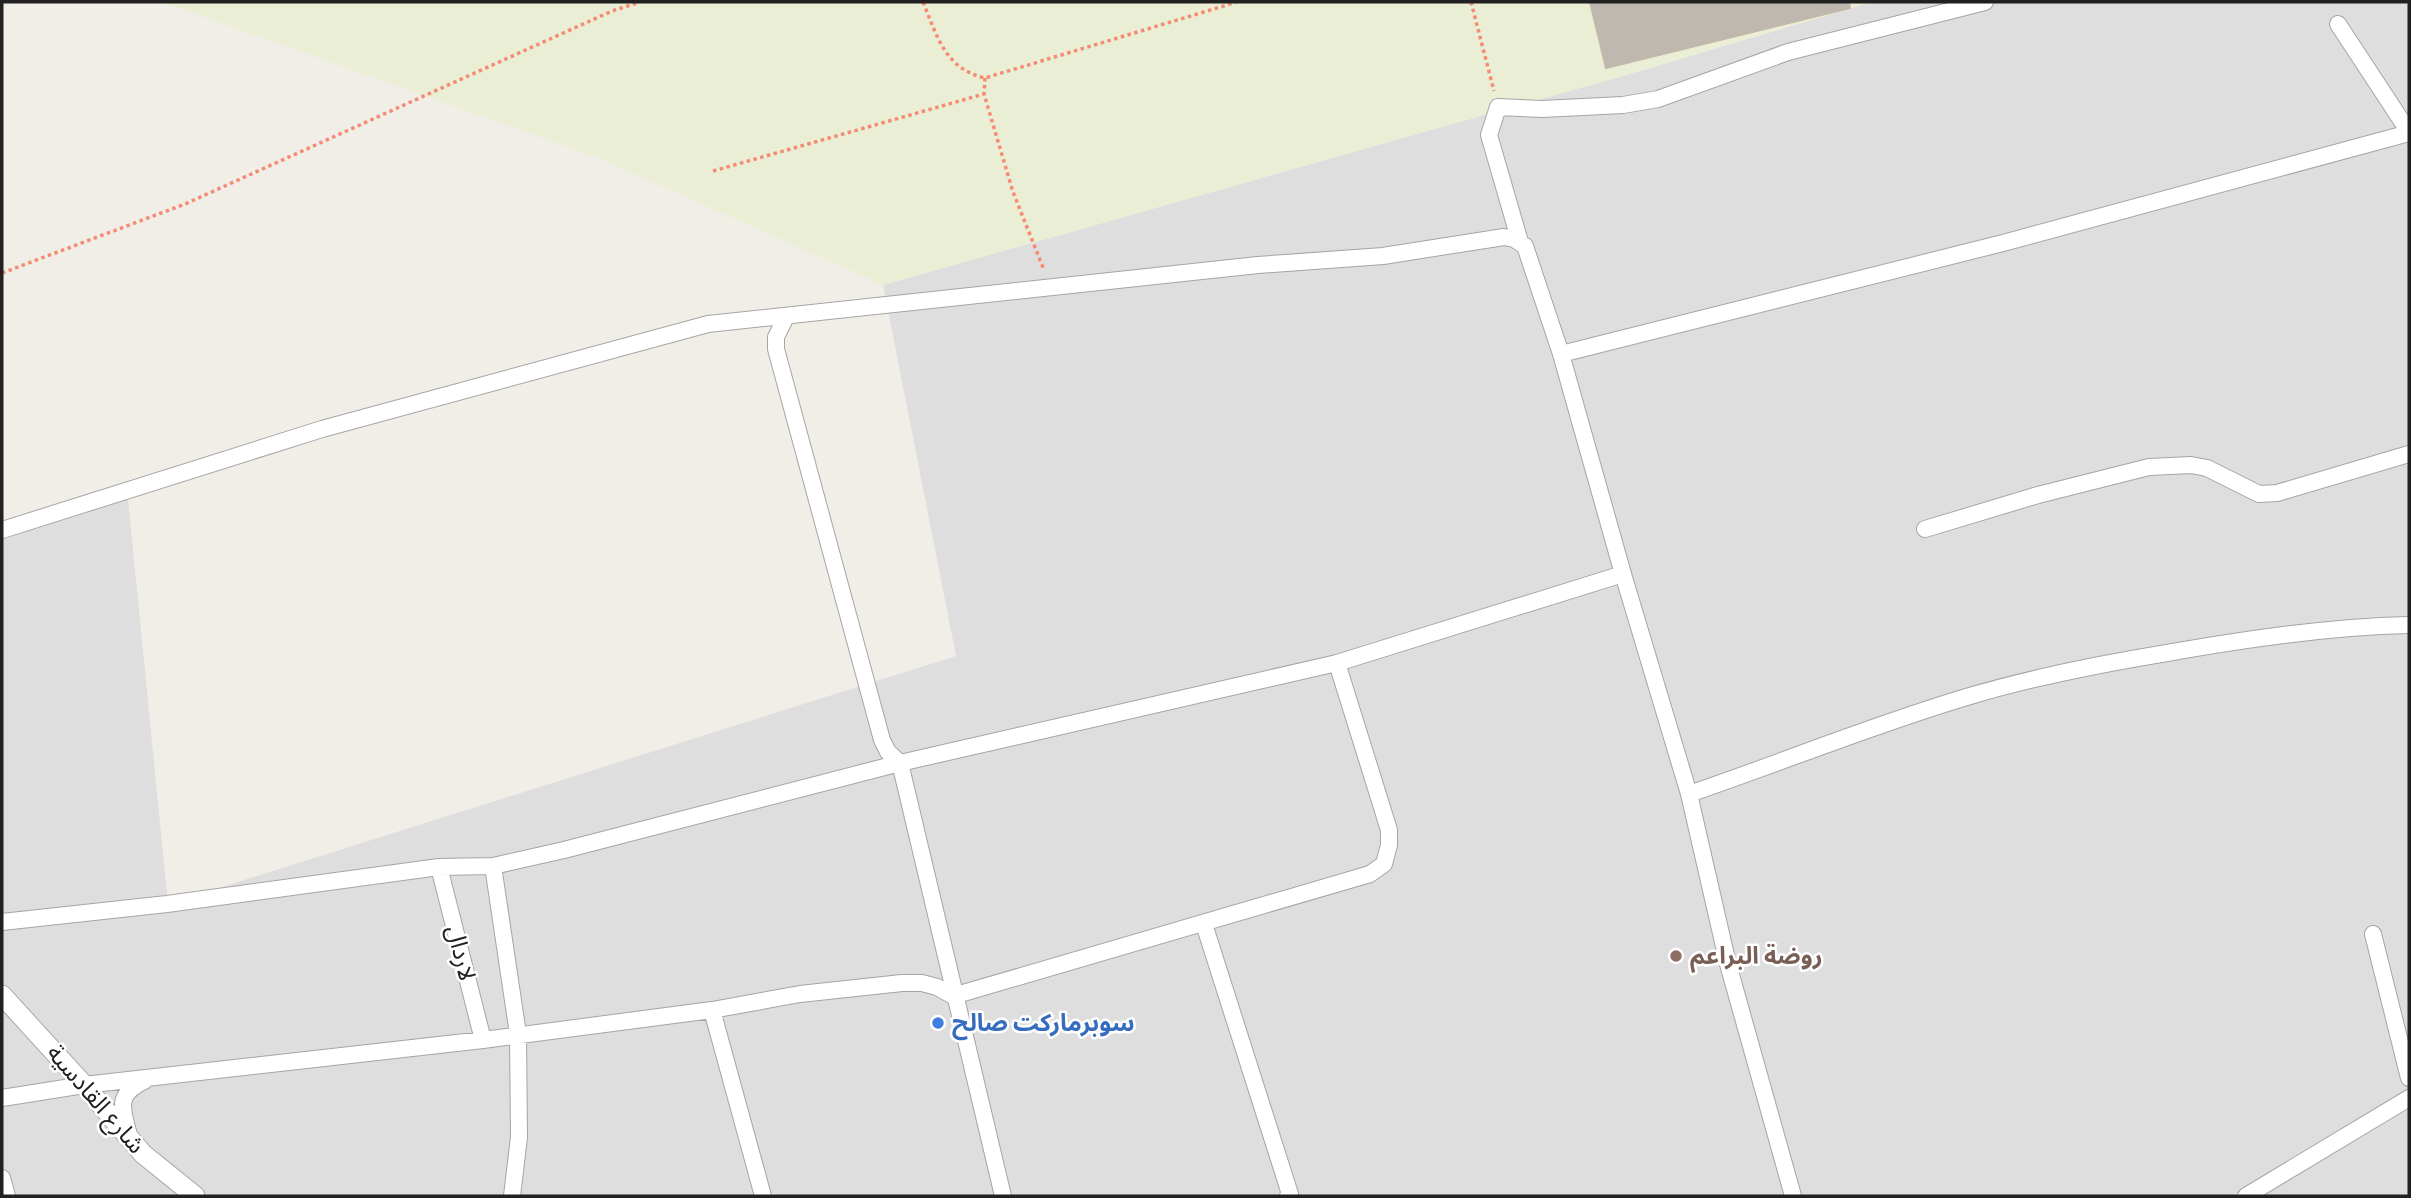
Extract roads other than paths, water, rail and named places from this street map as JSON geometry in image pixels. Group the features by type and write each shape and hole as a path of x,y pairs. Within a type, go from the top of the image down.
{"street":[{"path":"1520,242 1489,135 1498,107 1542,109 1623,105 1658,99 1788,52 1984,2"},
{"path":"1561,354 2003,243 2409,132 2338,24"},
{"path":"2,530 322,429 708,324 1258,265 1382,256 1490,238 1504,237 1520,242 1525,246 1561,354 1689,794 1728,964 1793,1196"},
{"path":"786,317 776,337 776,349 882,740 888,752 900,763 953,996 1003,1196"},
{"path":"742,321 760,330 776,349"},
{"path":"1925,529 2038,495 2149,467 2191,465 2207,468 2259,494 2277,493 2409,454"},
{"path":"2,922 167,904 439,867 493,866 900,763 1337,663 1623,574"},
{"path":"1689,794 1956,700 2050,674 2228,642 2354,626 2409,625"},
{"path":"2,1098 151,1077 483,1040 902,983 929,985 953,996 1370,874 1384,864 1389,845 1389,830 1337,663"},
{"path":"493,866 518,1034 519,1137 512,1196"},
{"name":"لاردال","path":"439,867 483,1040"},
{"path":"1205,923 1290,1194 1288,1196"},
{"path":"2373,934 2409,1078"},
{"name":"شارع القادسية","path":"2,995 85,1085 131,1140 160,1169 195,1196"},
{"path":"712,1010 764,1196"},
{"path":"131,1140 124,1114 126,1093 131,1087 151,1077"},
{"path":"2246,1196 2409,1098"},
{"path":"2,1178 7,1196"}],"place":[{"name":"روضة البراعم","path":"1676,956"},
{"name":"سوبرماركت صالح","path":"938,1023"}]}
